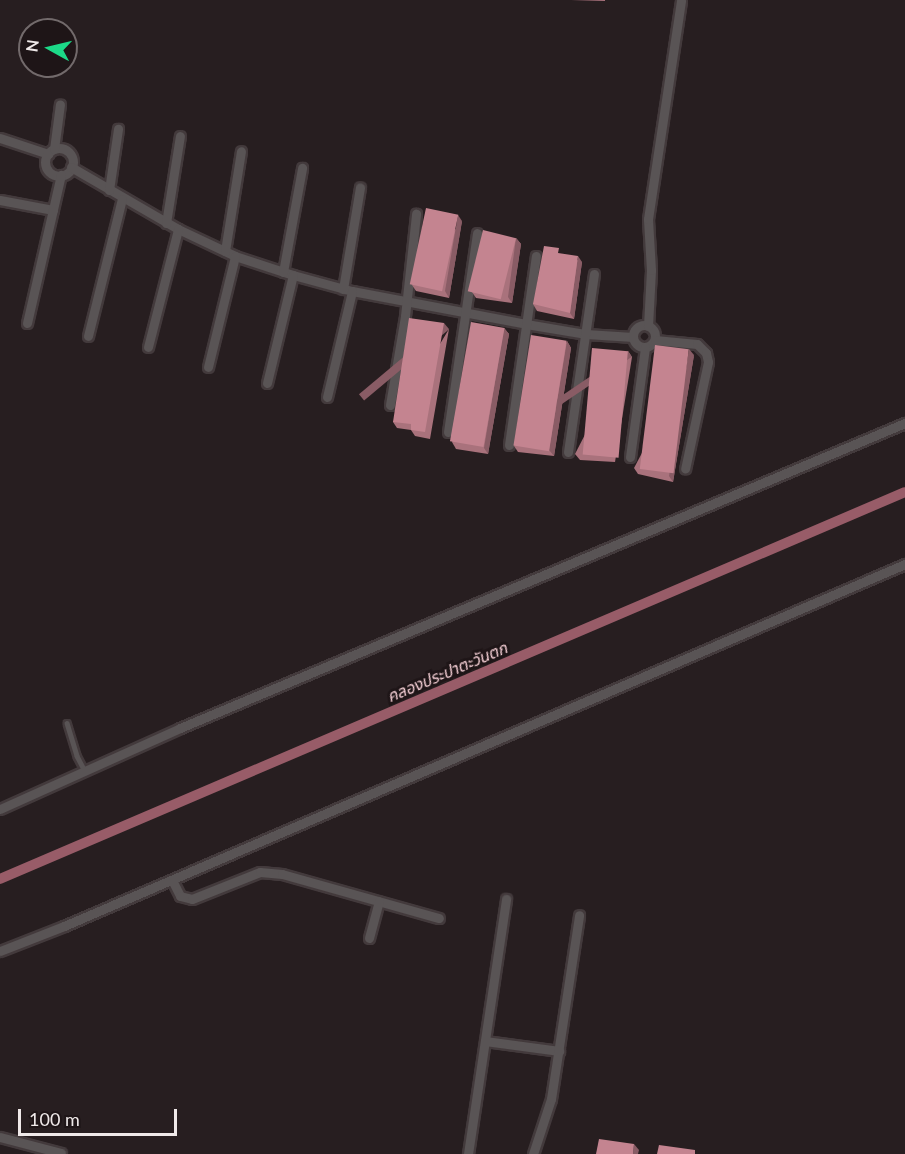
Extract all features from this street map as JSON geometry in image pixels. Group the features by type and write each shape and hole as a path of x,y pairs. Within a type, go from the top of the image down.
{"street":[{"path":"655,340 654,332 648,326 651,270 648,219 681,0"},
{"path":"60,104 46,166 53,174 61,175"},
{"path":"109,190 118,129"},
{"path":"166,223 180,136"},
{"path":"0,138 51,151 69,152 71,167"},
{"path":"225,251 241,151"},
{"path":"71,167 122,199 178,229 236,256 288,273 348,290 405,302 586,334 633,337"},
{"path":"27,323 61,175 71,167"},
{"path":"267,383 288,273 302,168"},
{"path":"327,397 348,290 360,187"},
{"path":"88,336 122,199"},
{"path":"0,200 53,210"},
{"path":"390,405 416,214"},
{"path":"148,347 178,229"},
{"path":"448,432 477,233"},
{"path":"208,367 236,256"},
{"path":"509,445 536,256"},
{"path":"568,452 594,274"},
{"path":"633,337 637,329 648,326"},
{"path":"633,337 637,344 645,348"},
{"path":"630,457 645,348 655,340 697,344 706,353 708,362 685,469"},
{"path":"0,809 191,724 905,423"},
{"path":"0,951 172,880 905,564"},
{"path":"172,880 180,896 192,899 252,874 267,872 439,918"},
{"path":"468,1154 506,899"},
{"path":"369,938 379,901"},
{"path":"533,1154 551,1099 579,915"},
{"path":"485,1041 559,1052"},
{"path":"0,1137 61,1153"}],"lane":[{"path":"67,723 77,756 85,771"}],"building":[{"path":"426,208 458,215 442,291 410,284"},
{"path":"483,230 516,238 501,299 468,291"},
{"path":"544,246 559,248 558,253 578,256 570,313 533,304"},
{"path":"409,318 444,323 425,432 411,430 411,424 393,422"},
{"path":"471,322 504,328 483,447 450,441"},
{"path":"531,335 567,341 549,451 513,446"},
{"path":"655,345 689,349 674,473 640,469"},
{"path":"592,348 628,351 619,458 583,455"},
{"path":"599,1139 634,1144 633,1154 596,1154"},
{"path":"659,1145 695,1150 695,1154 657,1154"}],"waterway":[{"name":"คลองประปาตะวันตก","path":"0,879 905,492"}]}
